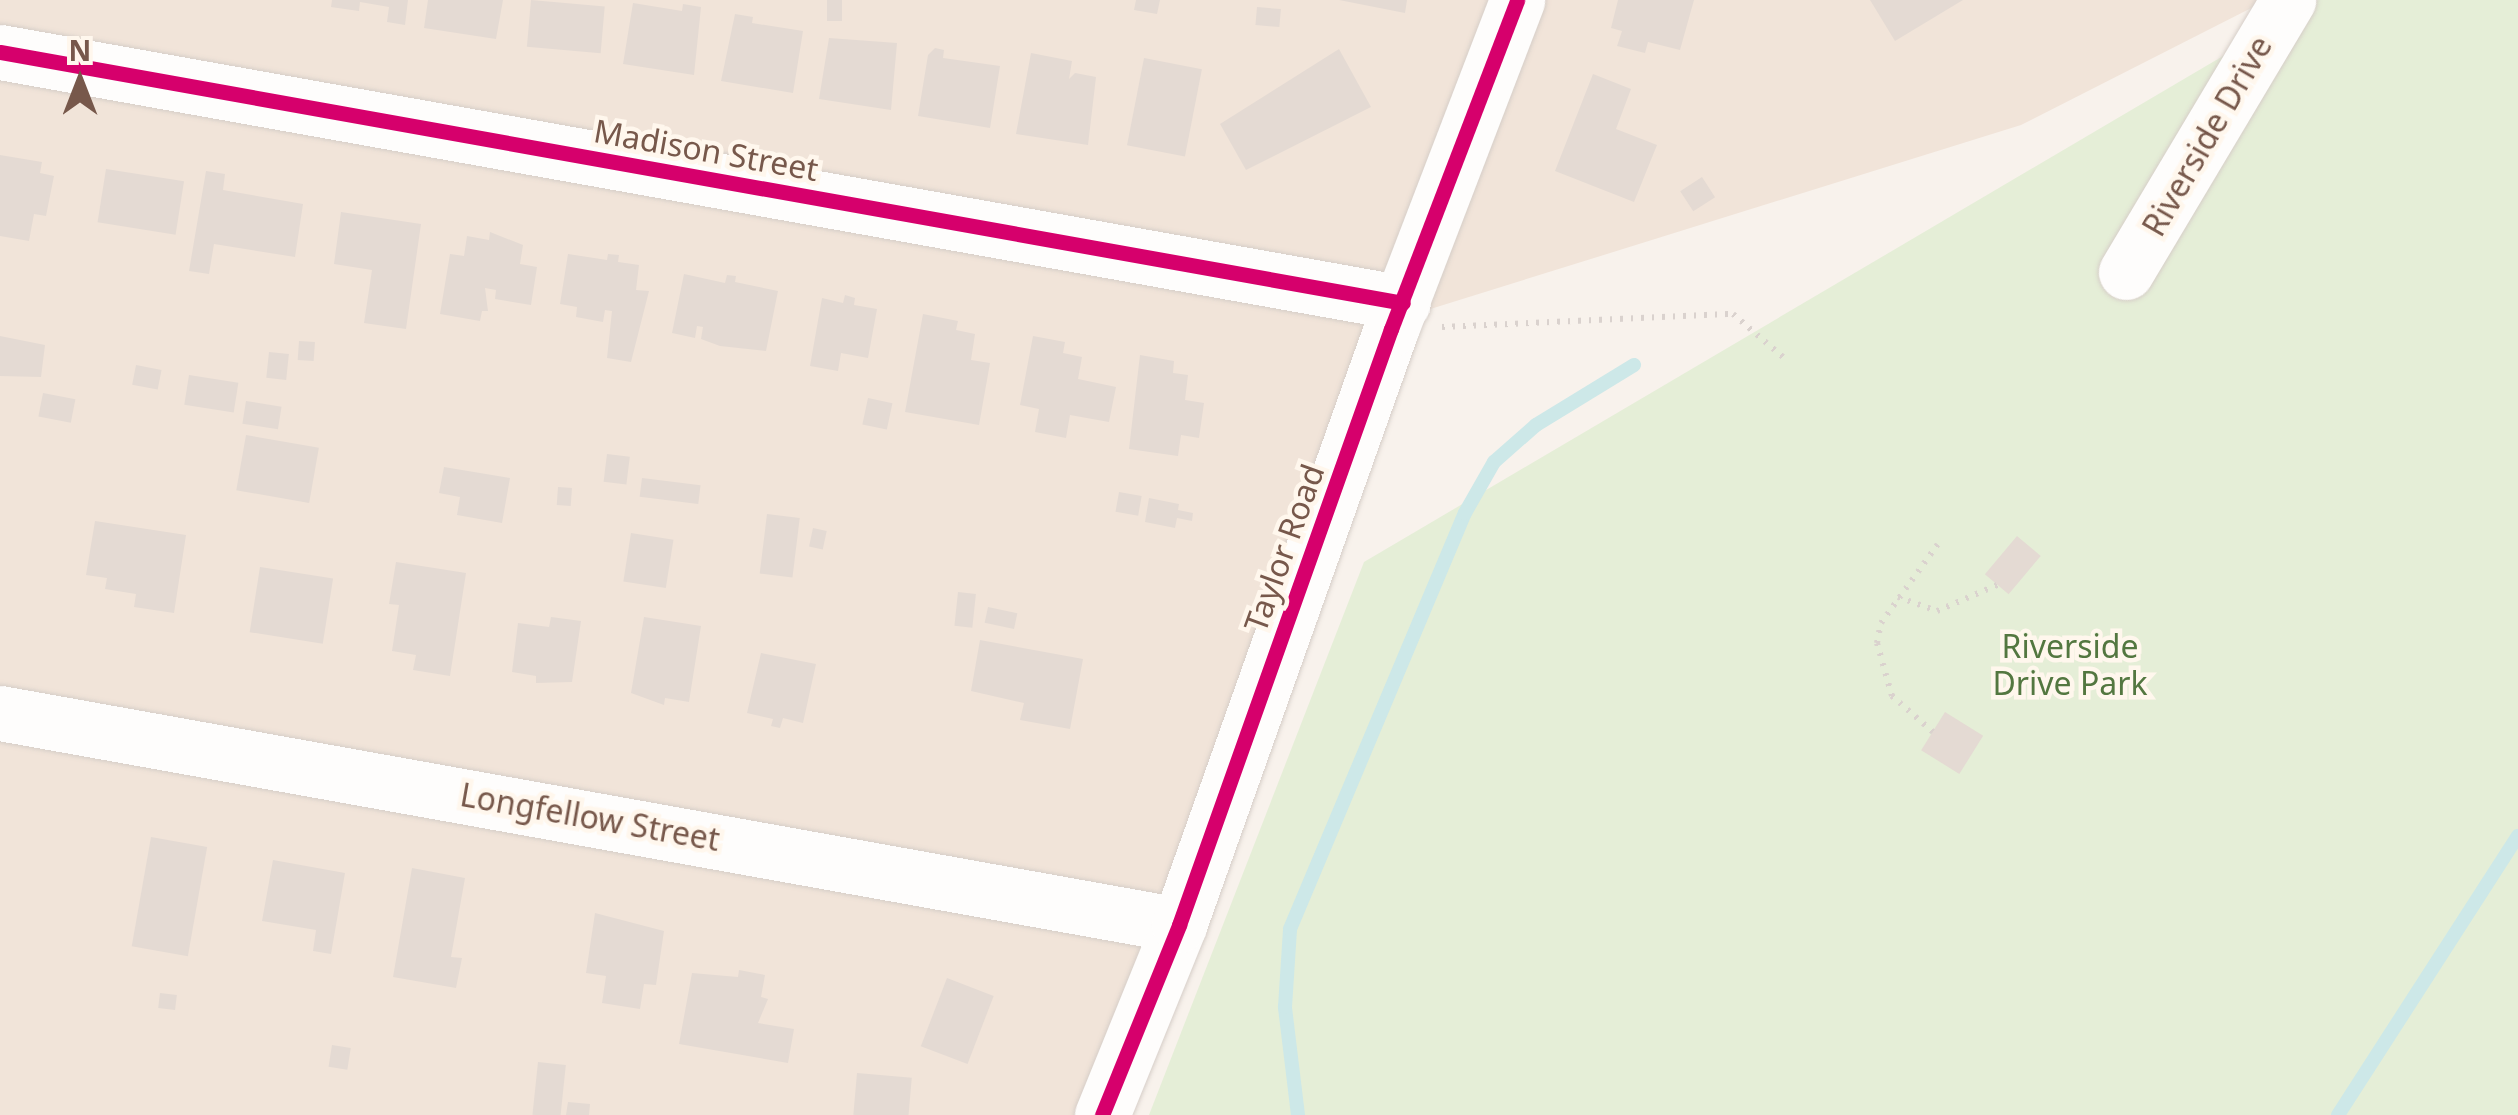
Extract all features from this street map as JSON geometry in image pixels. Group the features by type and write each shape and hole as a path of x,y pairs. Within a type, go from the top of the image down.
{"street":[{"name":"Taylor Road","path":"1102,1115 1180,925 1397,316 1517,0"},
{"name":"Riverside Drive","path":"2126,272 2288,0"},
{"name":"Madison Street","path":"0,52 1397,316"},
{"name":"Longfellow Street","path":"0,713 1180,925"}],"path":[{"path":"1397,316 1733,314 1783,357"},
{"path":"1933,732 1892,696 1881,672 1881,623 1938,544"},
{"path":"1898,597 1937,611 1998,584"}],"shaded area":[{"path":"0,0 2267,0 2021,125 1424,311 1085,1115 0,1115"}],"green space":[{"name":"Riverside Drive Park","path":"2318,0 2518,0 2518,1115 1149,1115 1364,562"}],"building":[{"path":"332,0 408,0 405,25 387,22 389,7 360,2 359,11 331,7"},
{"path":"428,0 503,0 496,39 424,28"},
{"path":"531,0 605,6 601,53 527,47"},
{"path":"827,0 842,0 842,21 827,21"},
{"path":"1136,0 1160,0 1157,14 1134,10"},
{"path":"1339,0 1407,0 1405,13"},
{"path":"1618,0 1694,0 1680,50 1648,42 1645,53 1617,46 1622,31 1611,28"},
{"path":"1870,0 1963,0 1895,41"},
{"path":"633,3 682,11 683,4 701,7 694,75 623,64"},
{"path":"1257,7 1281,9 1279,27 1255,25"},
{"path":"735,14 753,17 752,23 803,31 793,93 721,81"},
{"path":"829,38 897,43 891,110 819,99"},
{"path":"935,48 944,50 943,58 1000,66 990,128 918,116 928,55"},
{"path":"1339,49 1371,107 1246,170 1220,124"},
{"path":"1031,53 1072,61 1069,79 1075,73 1096,77 1088,145 1016,134"},
{"path":"1144,58 1202,69 1185,157 1127,145"},
{"path":"1593,74 1631,89 1616,129 1657,145 1634,202 1555,171"},
{"path":"0,155 42,162 40,173 54,176 46,216 34,214 29,241 0,236"},
{"path":"106,169 184,181 176,235 98,222"},
{"path":"206,171 225,174 223,190 303,204 295,257 214,244 209,274 189,271"},
{"path":"1702,177 1715,197 1693,211 1680,191"},
{"path":"341,212 421,224 406,329 364,323 372,270 334,264"},
{"path":"490,232 523,245 520,264 537,267 531,305 495,299 496,290 485,288 488,311 482,311 480,321 440,314 450,254 464,256 467,236 489,240"},
{"path":"568,254 607,260 608,254 619,255 618,262 639,265 636,290 649,291 631,362 607,358 612,311 605,310 603,322 576,317 577,307 560,304"},
{"path":"684,274 725,283 727,275 736,276 735,282 778,291 766,351 720,346 701,339 703,327 697,326 695,338 672,333"},
{"path":"845,295 855,298 854,305 877,309 868,358 841,353 838,371 810,366 822,298 843,303"},
{"path":"923,314 958,321 956,330 975,334 971,360 990,363 979,425 905,412"},
{"path":"0,336 45,345 41,377 0,376"},
{"path":"1033,336 1065,342 1063,353 1082,357 1078,379 1116,387 1109,422 1070,415 1066,438 1035,432 1039,409 1020,405"},
{"path":"299,341 315,342 314,361 298,360"},
{"path":"269,352 289,354 286,380 266,378"},
{"path":"1140,355 1174,361 1173,373 1188,375 1185,400 1204,403 1199,438 1181,435 1178,456 1129,449"},
{"path":"136,365 162,370 158,390 132,385"},
{"path":"189,375 238,383 234,412 184,405"},
{"path":"43,393 75,399 71,423 38,417"},
{"path":"868,398 892,403 887,430 862,424"},
{"path":"246,401 282,407 278,429 242,424"},
{"path":"246,435 319,448 309,503 236,490"},
{"path":"607,454 630,457 626,485 604,482"},
{"path":"444,467 510,478 502,523 457,515 460,497 439,493"},
{"path":"642,478 701,485 698,504 640,497"},
{"path":"558,487 572,488 571,506 557,505"},
{"path":"1119,492 1142,496 1138,516 1116,512"},
{"path":"1149,498 1179,504 1178,510 1193,513 1192,521 1177,518 1175,528 1145,522"},
{"path":"767,514 800,518 792,578 760,574"},
{"path":"95,521 186,535 174,613 134,607 136,594 105,589 107,578 86,575"},
{"path":"813,528 827,531 823,549 809,547"},
{"path":"631,533 673,540 666,588 623,581"},
{"path":"2017,536 2041,556 2009,594 1985,574"},
{"path":"396,562 466,573 450,676 413,670 416,655 392,651 399,605 389,604"},
{"path":"260,567 333,579 323,644 250,632"},
{"path":"958,592 976,594 972,628 954,626"},
{"path":"988,607 1017,613 1014,629 985,623"},
{"path":"551,617 581,621 572,682 536,683 536,676 512,672 518,623 549,627"},
{"path":"644,617 701,626 689,702 665,698 664,705 631,693"},
{"path":"980,640 1083,659 1070,729 1020,720 1024,703 971,691"},
{"path":"761,653 816,664 803,723 783,718 780,728 771,726 773,719 747,713"},
{"path":"1945,712 1983,736 1959,774 1921,750"},
{"path":"151,837 207,847 188,956 132,946"},
{"path":"273,860 345,873 331,954 313,951 316,930 262,921"},
{"path":"412,868 465,878 451,957 462,958 456,988 393,977"},
{"path":"595,913 664,931 656,985 644,984 640,1009 602,1003 606,976 586,973"},
{"path":"739,970 765,975 761,997 768,999 758,1023 794,1029 788,1063 679,1044 692,973 738,977"},
{"path":"947,978 994,996 968,1064 921,1046"},
{"path":"160,993 177,995 175,1010 158,1008"},
{"path":"332,1045 351,1048 347,1070 329,1067"},
{"path":"538,1062 566,1065 561,1115 532,1115"},
{"path":"857,1073 912,1078 909,1115 853,1115"},
{"path":"568,1102 590,1104 589,1115 566,1115"}],"waterway":[{"path":"1298,1115 1285,1007 1290,929 1465,513 1494,462 1536,425 1634,365"},
{"path":"2338,1115 2518,836"}],"cycle path":[{"path":"1102,1115 1179,925 1391,329 1517,0"},
{"path":"0,52 1403,303"}]}
